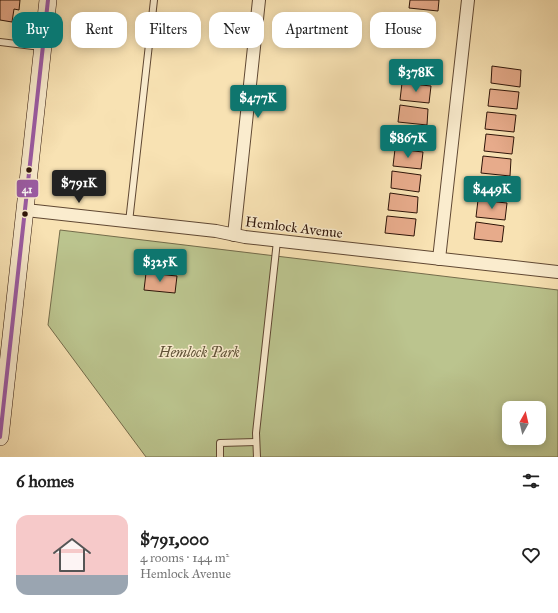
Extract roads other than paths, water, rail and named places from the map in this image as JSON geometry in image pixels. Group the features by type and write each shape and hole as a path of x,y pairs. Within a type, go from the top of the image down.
{"main road":[{"path":"47,12 48,0"},
{"path":"0,437 43,48"}],"street":[{"path":"234,235 259,0"},
{"path":"439,259 468,0"},
{"name":"Hemlock Avenue","path":"26,210 278,241 558,272"}],"lane":[{"path":"129,222 154,0"},
{"path":"0,42 12,43"},
{"path":"257,457 256,442 278,241"},
{"path":"220,457 220,443 256,442"}],"park label":[{"name":"Hemlock Park","path":"199,352"}]}
